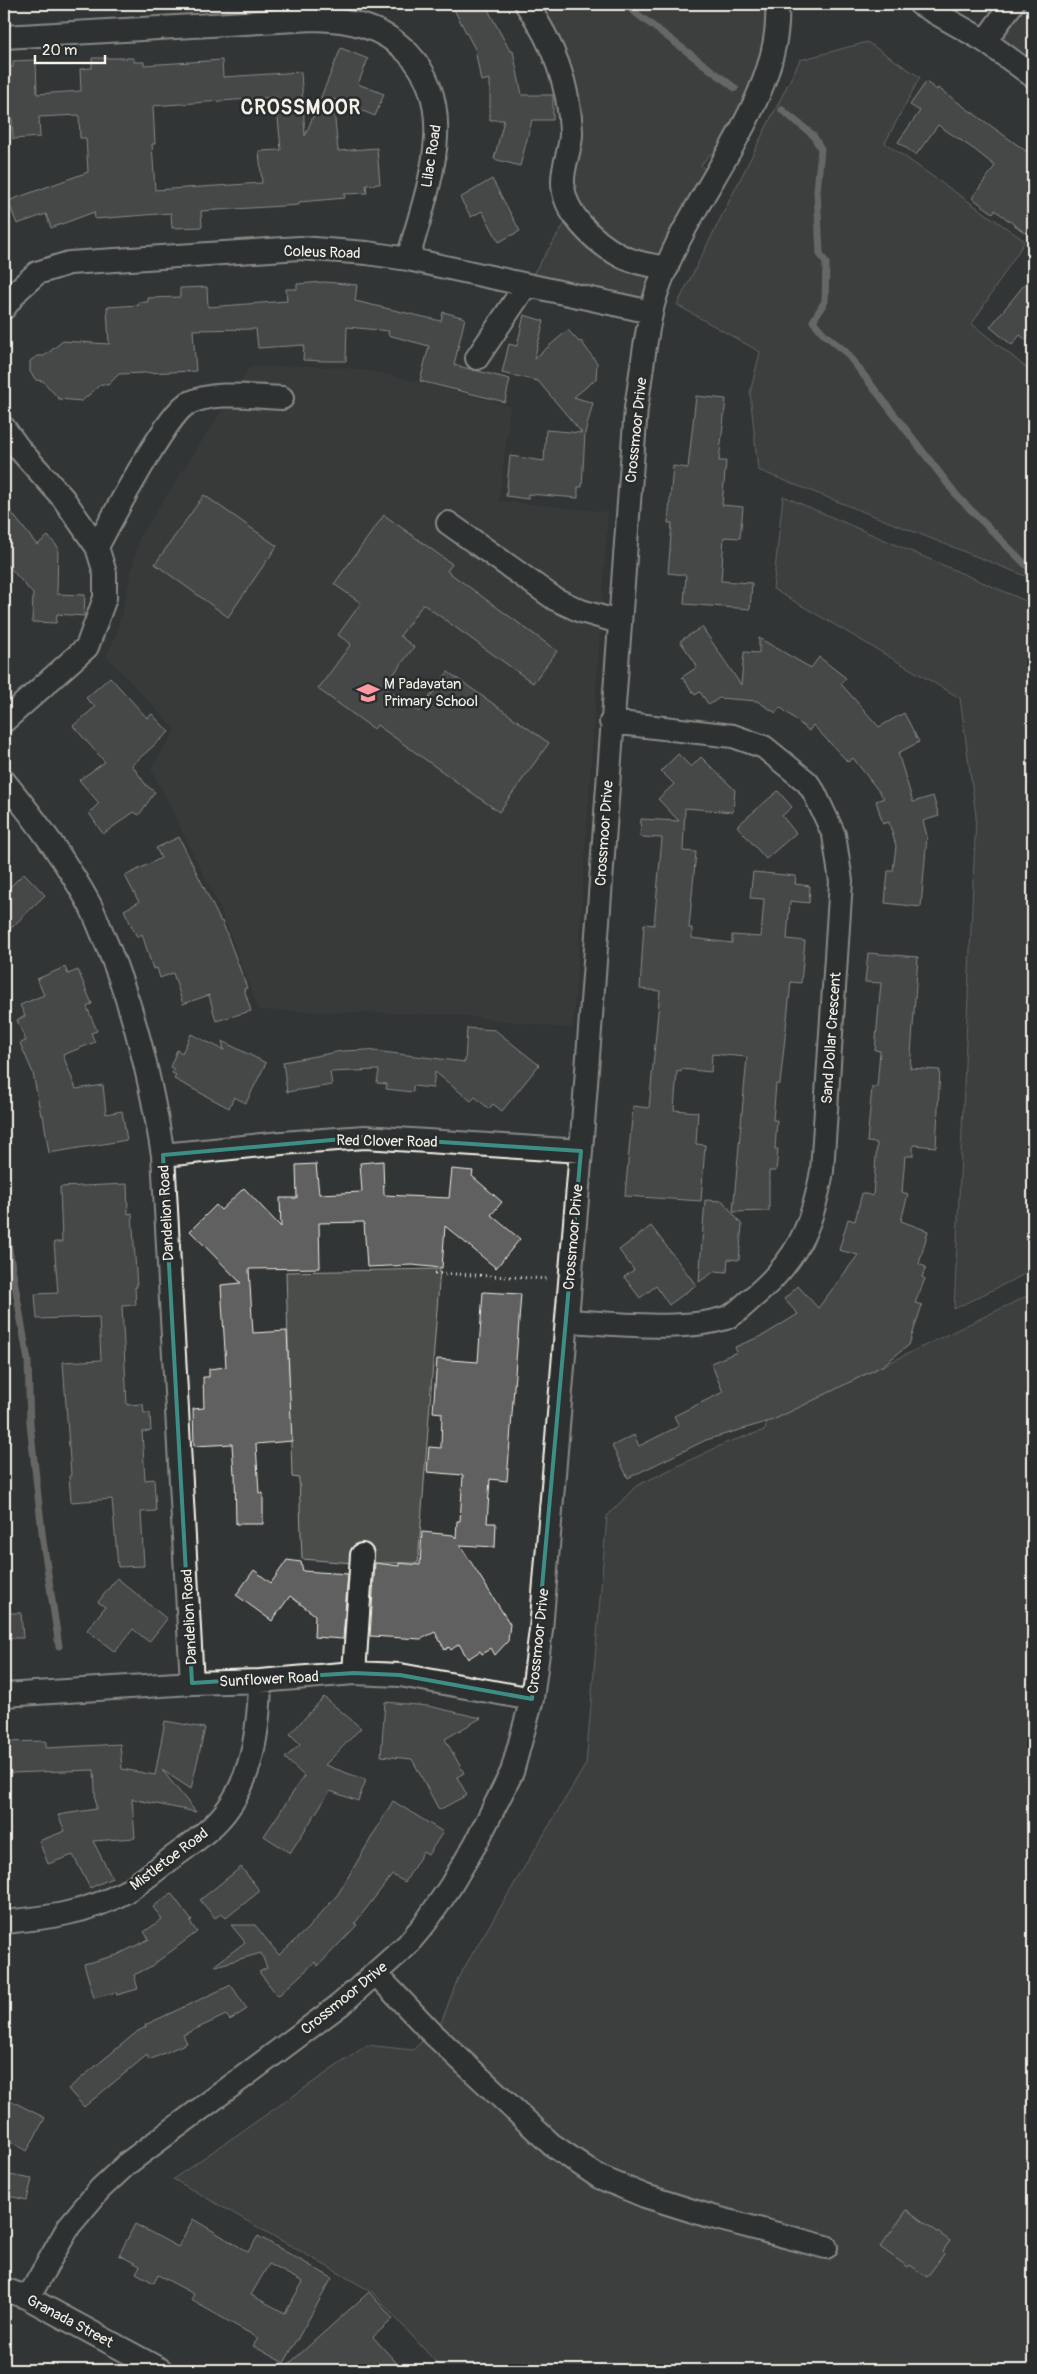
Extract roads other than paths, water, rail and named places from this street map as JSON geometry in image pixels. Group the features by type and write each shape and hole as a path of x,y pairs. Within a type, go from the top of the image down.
{"street":[{"path":"526,4 537,20 554,54 565,86 572,133 562,182 564,197 572,212 603,245 620,256 666,268"},
{"name":"Crossmoor Drive","path":"28,2298 69,2226 100,2189 128,2163 342,2004 407,1946 450,1887 476,1843 512,1772 532,1699 541,1630 567,1321 636,408 651,312 666,268 676,245 758,98 776,43 777,4"},
{"path":"920,4 984,41 1033,76"},
{"path":"984,41 1012,4"},
{"name":"Lilac Road","path":"4,37 314,19 341,20 364,25 386,35 402,46 426,75 436,110 437,128 430,174 408,259"},
{"name":"Coleus Road","path":"4,308 18,290 37,273 69,263 300,248 408,259 651,312"},
{"path":"477,358 526,285"},
{"path":"97,546 168,422 186,404 217,396 282,398"},
{"path":"4,428 20,450 63,498 97,546 105,573 105,598 87,647 4,721"},
{"path":"448,523 555,599 581,611 620,622"},
{"name":"Sand Dollar Crescent","path":"567,1321 672,1324 710,1322 729,1317 763,1290 794,1255 816,1206 822,1171 841,881 834,835 814,792 807,782 764,747 733,736 611,722"},
{"name":"Dandelion Road","path":"4,781 38,822 91,907 123,982 140,1037 163,1155 192,1683"},
{"name":"Red Clover Road","path":"163,1155 365,1137 580,1150"},
{"path":"354,1673 362,1555"},
{"name":"Sunflower Road","path":"4,1696 192,1683 260,1681 354,1673 400,1675 532,1699"},
{"name":"Mistletoe Road","path":"4,1922 47,1918 97,1906 126,1891 209,1830 230,1806 244,1780 260,1715 260,1681"},
{"path":"376,1974 431,2032 551,2144 599,2177 645,2196 709,2216 826,2247"},
{"name":"Granada Street","path":"4,2289 28,2298 160,2370"}],"waterway":[{"path":"624,4 735,88"},
{"path":"782,110 813,135 821,149 817,191 820,254 826,263 825,301 813,321 824,334 845,351 958,497 1033,572"},
{"path":"4,1220 28,1361 30,1424 43,1541 59,1646"}],"place":[{"name":"M Padavatan Primary School","path":"368,693"}],"district":[{"name":"CROSSMOOR","path":"301,107"}]}
